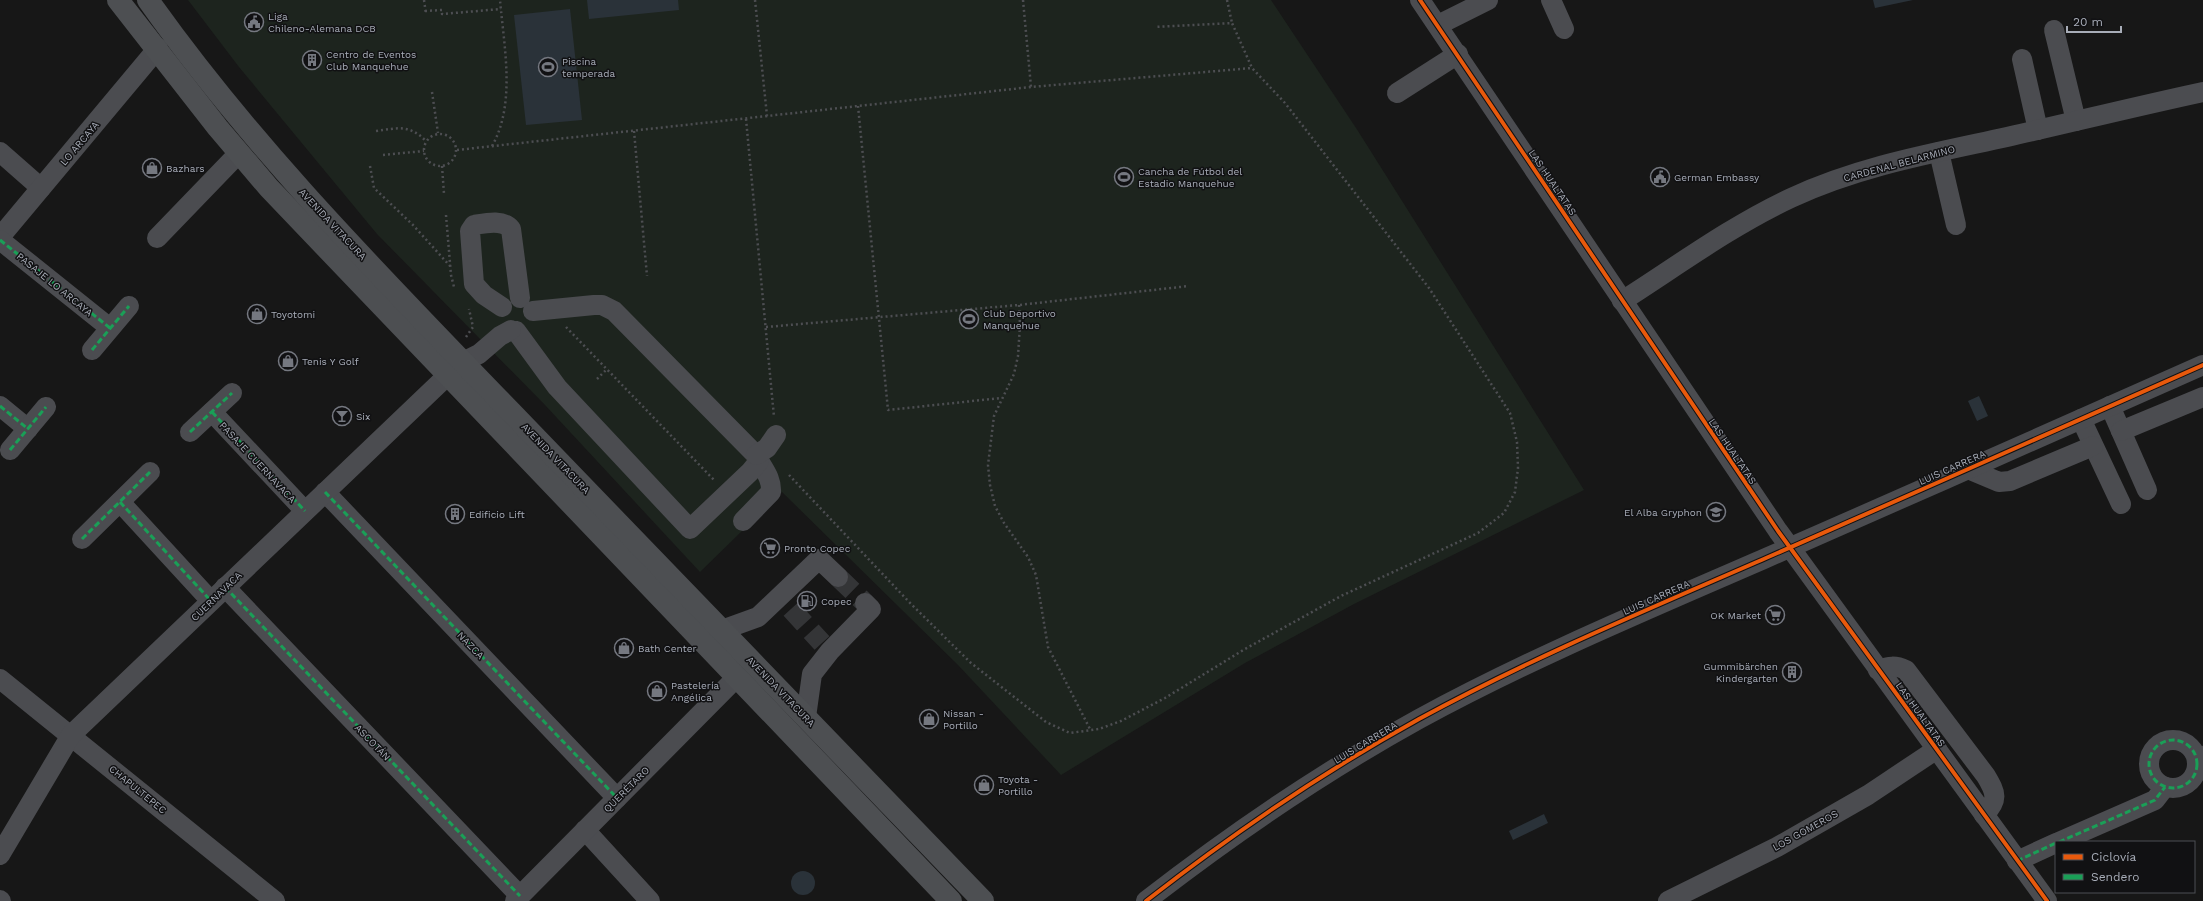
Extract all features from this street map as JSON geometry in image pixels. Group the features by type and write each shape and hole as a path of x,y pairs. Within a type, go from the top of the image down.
{"main road":[{"name":"AVENIDA VITACURA","path":"118,0 158,48 239,153 295,216 456,368 722,630 983,901"},
{"name":"AVENIDA VITACURA","path":"148,0 258,141 456,368 737,677 951,901"}],"street":[{"name":"LAS HUALTATAS","path":"1420,0 1458,54 1622,301 1790,547 2047,901"},
{"path":"1438,25 1488,0"},
{"path":"1551,0 1564,29"},
{"path":"2054,30 2076,121"},
{"name":"LO ARCAYA","path":"0,238 158,48"},
{"path":"1397,93 1458,54"},
{"path":"2022,59 2038,130"},
{"name":"CARDENAL BELARMINO","path":"1622,301 1752,218 1792,198 1838,179 1884,165 2203,92"},
{"path":"0,152 41,188"},
{"path":"1939,152 1956,225"},
{"path":"157,238 239,153"},
{"path":"504,317 527,328 534,319 535,306 512,229 504,224 474,225 470,231 474,284 504,317 545,371 588,421 690,529 726,494 767,448 776,435"},
{"name":"PASAJE LO ARCAYA","path":"0,238 110,328"},
{"path":"504,317 510,299 535,306 594,305 610,307 757,458 770,480 771,492 743,521"},
{"path":"92,350 129,306"},
{"name":"CUERNAVACA","path":"0,855 71,735 456,368 472,347 504,317"},
{"name":"LUIS CARRERA","path":"1146,901 1207,854 1254,821 1356,756 1419,719 1550,654 2203,365"},
{"path":"545,371 572,389 604,420"},
{"name":"PASAJE CUERNAVACA","path":"190,432 232,393"},
{"path":"2121,431 2203,397"},
{"path":"0,406 28,429"},
{"path":"2110,406 2147,490"},
{"path":"10,450 46,407"},
{"name":"PASAJE CUERNAVACA","path":"212,412 305,511"},
{"path":"2081,419 2120,504"},
{"path":"1968,469 1999,482 2010,480 2094,446"},
{"path":"82,539 150,472"},
{"name":"NAZCA","path":"325,492 617,798"},
{"path":"120,502 211,601"},
{"path":"722,630 758,617 786,603 819,559 838,577"},
{"name":"ASCOTÁN","path":"226,587 518,899"},
{"path":"806,717 812,674 826,647 871,609 865,603"},
{"path":"1878,670 1888,666 1897,666 1906,670 1986,776 1993,787 1995,798 1991,808 1984,815"},
{"name":"QUERÉTARO","path":"518,899 737,677"},
{"name":"CHAPULTEPEC","path":"0,679 275,901"},
{"path":"2178,740 2198,748 2198,764 2193,779 2180,788 2165,787 2158,784 2150,770 2149,762 2155,748 2166,742 2178,740"},
{"name":"LOS GOMEROS","path":"1668,901 1777,846 1868,795 1937,749"},
{"path":"2062,841 2155,800 2165,787"},
{"path":"585,830 650,901"},
{"path":"2017,861 2055,844"}],"path":[{"path":"424,0 425,12 442,10 442,14 501,9"},
{"path":"492,146 501,126 506,103 500,0"},
{"path":"755,0 766,116"},
{"path":"1023,0 1031,87"},
{"path":"786,470 911,604 971,663 1021,704 1052,726 1070,733 1091,731 1120,721 1165,698 1245,649 1341,596 1478,533 1504,513 1515,492 1518,468 1517,442 1510,413 1429,288 1285,103 1252,68 1232,23 1227,0"},
{"path":"1155,27 1232,23"},
{"path":"457,150 1031,87 1252,68"},
{"path":"432,92 438,133"},
{"path":"858,106 888,410 1002,398"},
{"path":"746,119 776,435"},
{"path":"376,131 402,128 410,129 426,141"},
{"path":"634,131 647,276"},
{"path":"438,133 449,136 453,139 457,150 452,161 442,166 437,166 428,160 424,151 426,141 438,133"},
{"path":"383,155 424,151"},
{"path":"370,166 374,188 413,225 450,266"},
{"path":"442,166 444,194"},
{"path":"766,327 1018,305 1189,286"},
{"path":"1018,305 1020,325 1018,356 1014,374 994,416 990,441 988,465 993,499 1004,523 1028,557 1036,575 1048,647 1091,731"},
{"path":"535,306 607,369 726,494"},
{"path":"469,309 504,317"},
{"path":"597,379 607,369"}],"shaded area":[{"name":"Club Deportivo Manquehue","path":"188,0 1271,0 1358,131 1584,490 1354,604 1245,663 1061,775 958,665 782,492 700,572 545,405 377,234 239,67"},
{"path":"587,0 678,0 679,10 589,19"},
{"path":"1873,0 1913,0 1875,8"},
{"name":"Piscina temperada","path":"570,9 582,120 526,125 514,15"},
{"path":"1979,396 1988,416 1977,421 1968,401"},
{"path":"1544,814 1548,823 1513,840 1509,831"},
{"path":"803,871 812,874 815,883 812,892 803,895 794,892 791,883 794,874"}],"tunnel":[{"path":"838,577 865,603"},
{"path":"791,609 822,643"}],"marked path":[{"path":"0,240 110,328"},
{"path":"92,350 129,306"},
{"path":"190,432 232,393"},
{"path":"0,406 28,429"},
{"path":"10,450 46,407"},
{"path":"212,412 305,511"},
{"path":"82,539 150,472"},
{"path":"325,492 617,798"},
{"path":"120,502 211,601"},
{"path":"225,587 520,896"},
{"path":"2168,740 2178,740 2190,747 2197,759 2197,764 2197,769 2190,781 2178,788 2168,788 2160,784 2153,777 2149,769 2149,759 2153,751 2160,744 2168,740"},
{"path":"2061,841 2155,800 2165,787"},
{"path":"2017,861 2055,843"}],"cycle path":[{"path":"1420,0 1778,531 2047,901"},
{"path":"1146,901 1211,852 1313,782 1383,739 1504,675 1591,635 2203,365"}],"place":[{"name":"Liga Chileno-Alemana DCB","path":"254,22"},
{"name":"Centro de Eventos Club Manquehue","path":"312,60"},
{"name":"Piscina temperada","path":"548,67"},
{"name":"Bazhars","path":"152,168"},
{"name":"Cancha de Fútbol del Estadio Manquehue","path":"1124,177"},
{"name":"German Embassy","path":"1660,177"},
{"name":"Toyotomi","path":"257,314"},
{"name":"Club Deportivo Manquehue","path":"969,319"},
{"name":"Tenis Y Golf","path":"288,361"},
{"name":"Six","path":"342,416"},
{"name":"El Alba Gryphon","path":"1716,512"},
{"name":"Edificio Lift","path":"455,514"},
{"name":"Pronto Copec","path":"770,548"},
{"name":"Copec","path":"807,601"},
{"name":"OK Market","path":"1775,615"},
{"name":"Bath Center","path":"624,648"},
{"name":"Gummibärchen Kindergarten","path":"1792,672"},
{"name":"Pastelería Angélica","path":"657,691"},
{"name":"Nissan - Portillo","path":"929,719"},
{"name":"Toyota - Portillo","path":"984,785"}]}
